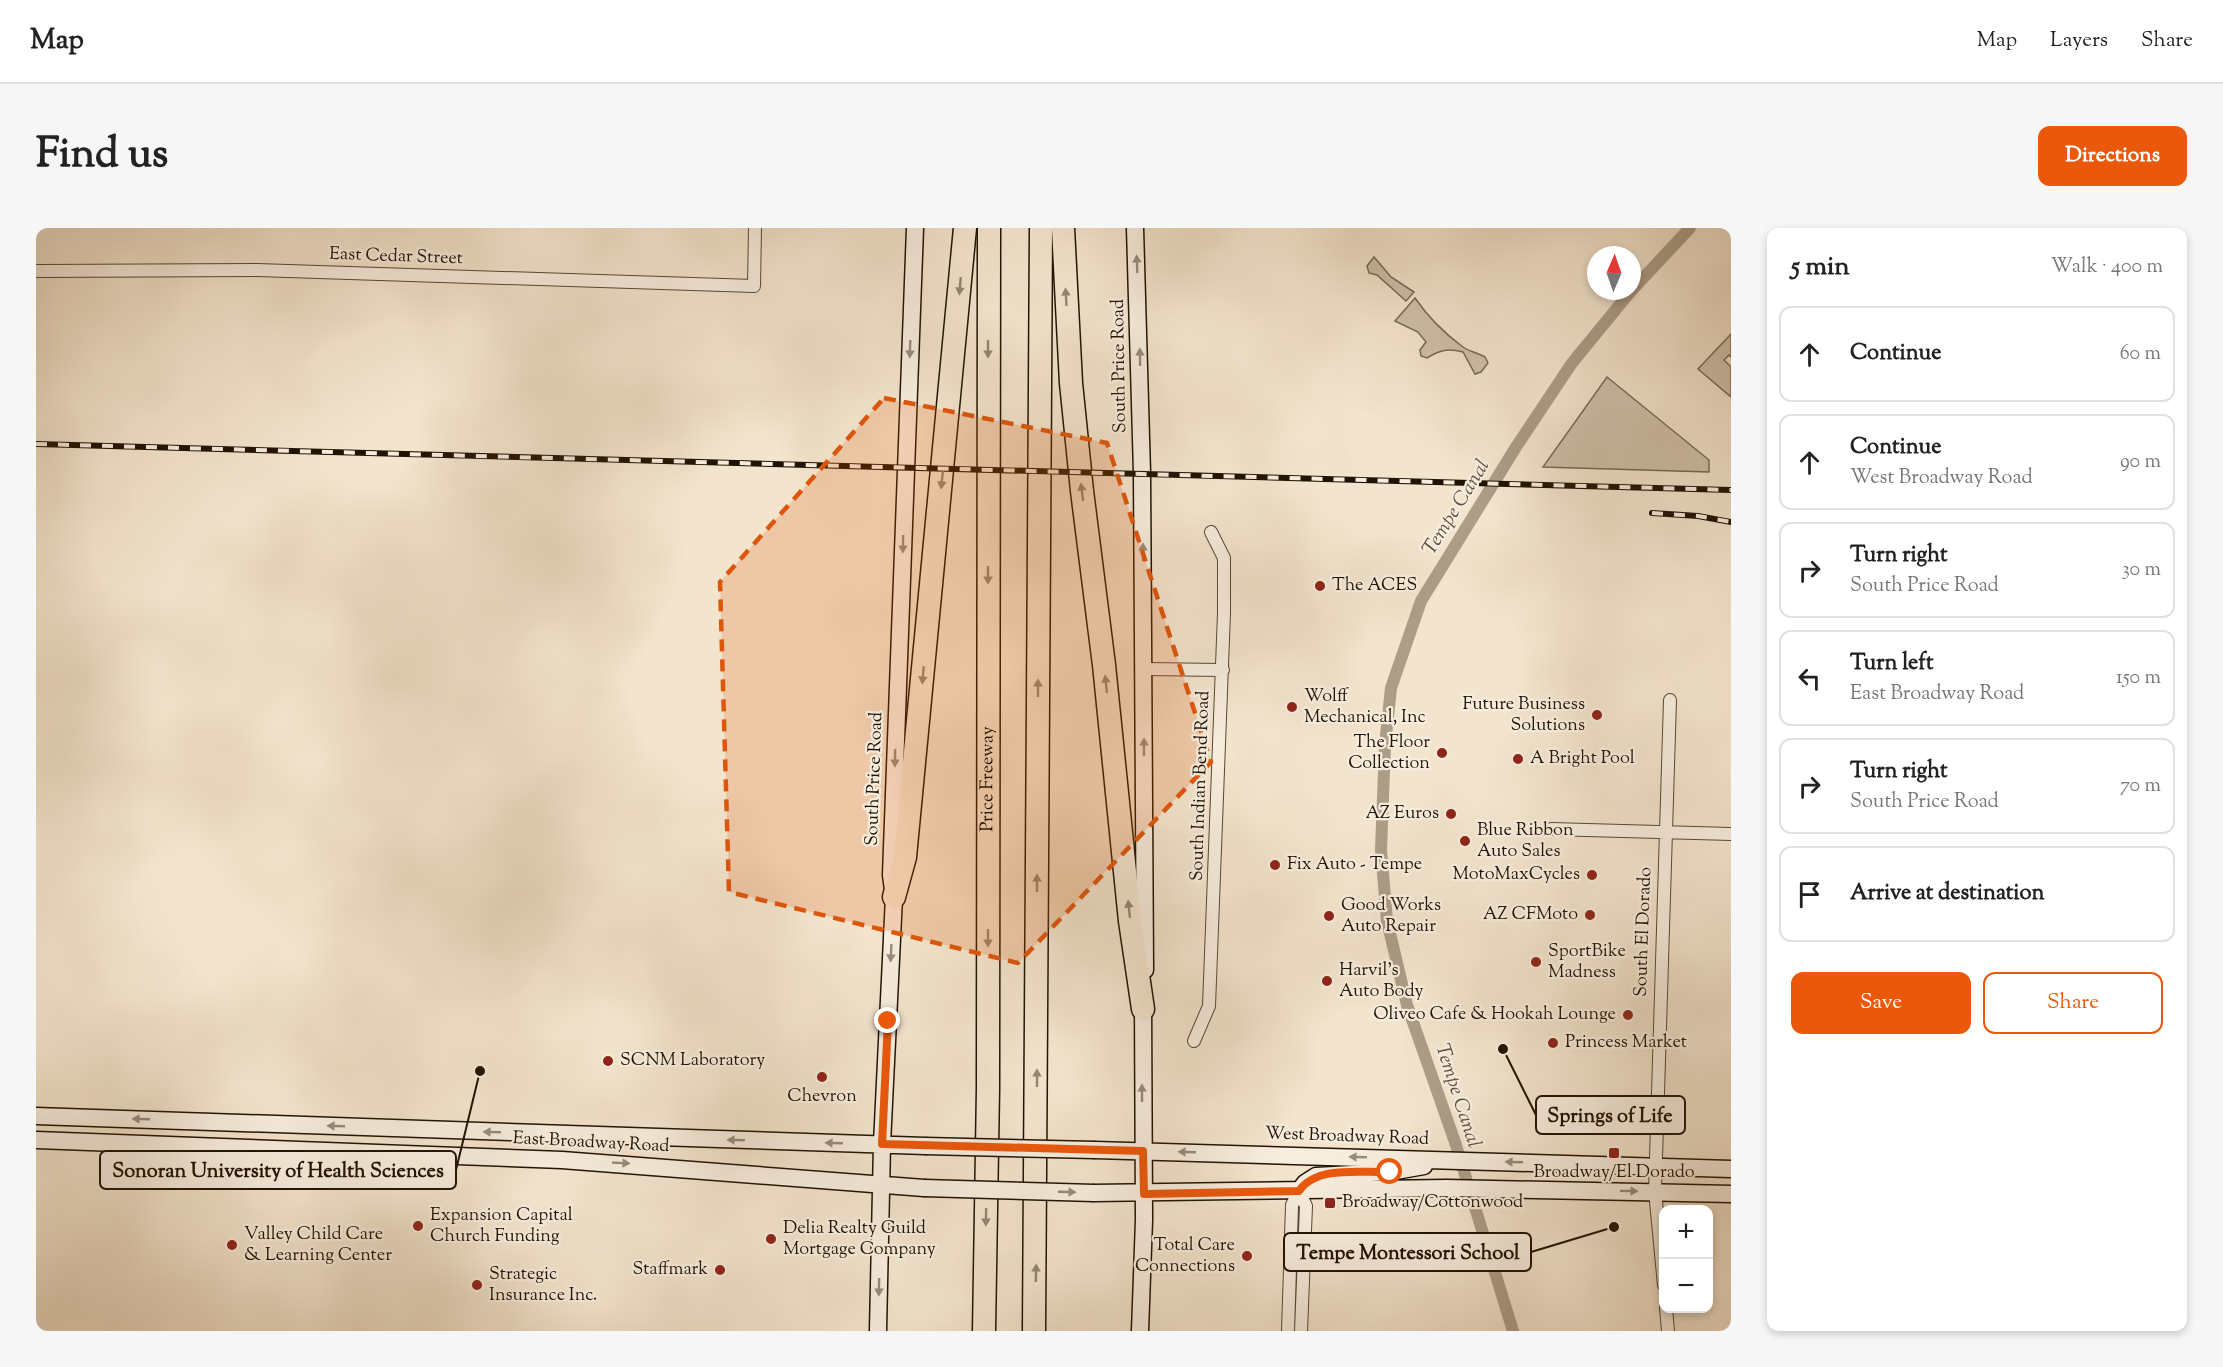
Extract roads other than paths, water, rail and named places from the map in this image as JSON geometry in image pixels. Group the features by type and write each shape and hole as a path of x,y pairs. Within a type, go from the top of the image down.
{"highway":[{"path":"894,897 905,857 965,228"},
{"name":"Price Freeway","path":"984,1331 988,1088 989,228"},
{"path":"1034,1331 1041,228"},
{"path":"1063,228 1071,383 1082,491 1104,665 1130,921 1143,1009"}],"main road":[{"name":"South Price Road","path":"878,1331 882,1144 894,897 891,875 915,228"},
{"name":"South Price Road","path":"1135,228 1142,462 1146,933 1143,1009 1144,1194 1140,1331"},
{"name":"East Broadway Road","path":"36,1116 563,1135 1143,1151"},
{"path":"393,1154 394,1129"},
{"path":"562,1160 563,1135"},
{"name":"East Broadway Road","path":"36,1140 562,1160 881,1186 1144,1194"},
{"name":"West Broadway Road","path":"1143,1151 1731,1169"},
{"path":"1299,1191 1305,1183 1316,1176 1390,1172 1429,1165 1438,1160"},
{"path":"1144,1194 1447,1188 1731,1194"}],"street":[{"name":"East Cedar Street","path":"36,272 257,270 754,286 756,228"},
{"name":"South Indian Bend Road","path":"1194,1041 1209,1006 1223,670 1224,558 1212,532"},
{"path":"1144,669 1223,670"},
{"name":"South El Dorado","path":"1662,1259 1655,1191 1670,700"},
{"path":"1551,829 1731,834"},
{"path":"1288,1331 1292,1205 1299,1191"},
{"path":"1299,1191 1306,1206 1301,1331"},
{"path":"1289,1281 1294,1285 1297,1299 1302,1302"},
{"path":"1666,1313 1668,1331"}],"waterway":[{"name":"Tempe Canal","path":"1641,280 1690,228"},
{"name":"Tempe Canal","path":"1513,1331 1455,1142 1407,1005 1387,921 1381,850 1385,745 1391,688 1421,601 1516,447 1572,363 1624,300"}],"railway":[{"path":"36,444 1731,490"},
{"path":"1652,513 1698,516 1731,522"}],"place":[{"name":"The ACES","path":"1320,586"},
{"name":"Wolff Mechanical, Inc","path":"1292,707"},
{"name":"Future Business Solutions","path":"1597,715"},
{"name":"The Floor Collection","path":"1442,753"},
{"name":"A Bright Pool","path":"1518,759"},
{"name":"AZ Euros","path":"1451,814"},
{"name":"Blue Ribbon Auto Sales","path":"1465,841"},
{"name":"Fix Auto - Tempe","path":"1275,865"},
{"name":"MotoMaxCycles","path":"1592,875"},
{"name":"AZ CFMoto","path":"1590,915"},
{"name":"Good Works Auto Repair","path":"1329,916"},
{"name":"SportBike Madness","path":"1536,962"},
{"name":"Harvil's Auto Body","path":"1327,981"},
{"name":"Oliveo Cafe & Hookah Lounge","path":"1628,1015"},
{"name":"Princess Market","path":"1553,1043"},
{"name":"Springs of Life","path":"1503,1049"},
{"name":"SCNM Laboratory","path":"608,1061"},
{"name":"Sonoran University of Health Sciences","path":"480,1071"},
{"name":"Chevron","path":"822,1077"},
{"name":"Broadway/El Dorado","path":"1614,1153"},
{"name":"Broadway/Cottonwood","path":"1330,1203"},
{"name":"Expansion Capital Church Funding","path":"418,1226"},
{"name":"Tempe Montessori School","path":"1614,1227"},
{"name":"Delia Realty Guild Mortgage Company","path":"771,1239"},
{"name":"Valley Child Care & Learning Center","path":"232,1245"},
{"name":"Total Care Connections","path":"1247,1256"},
{"name":"Staffmark","path":"720,1270"},
{"name":"Strategic Insurance Inc.","path":"477,1285"}]}
